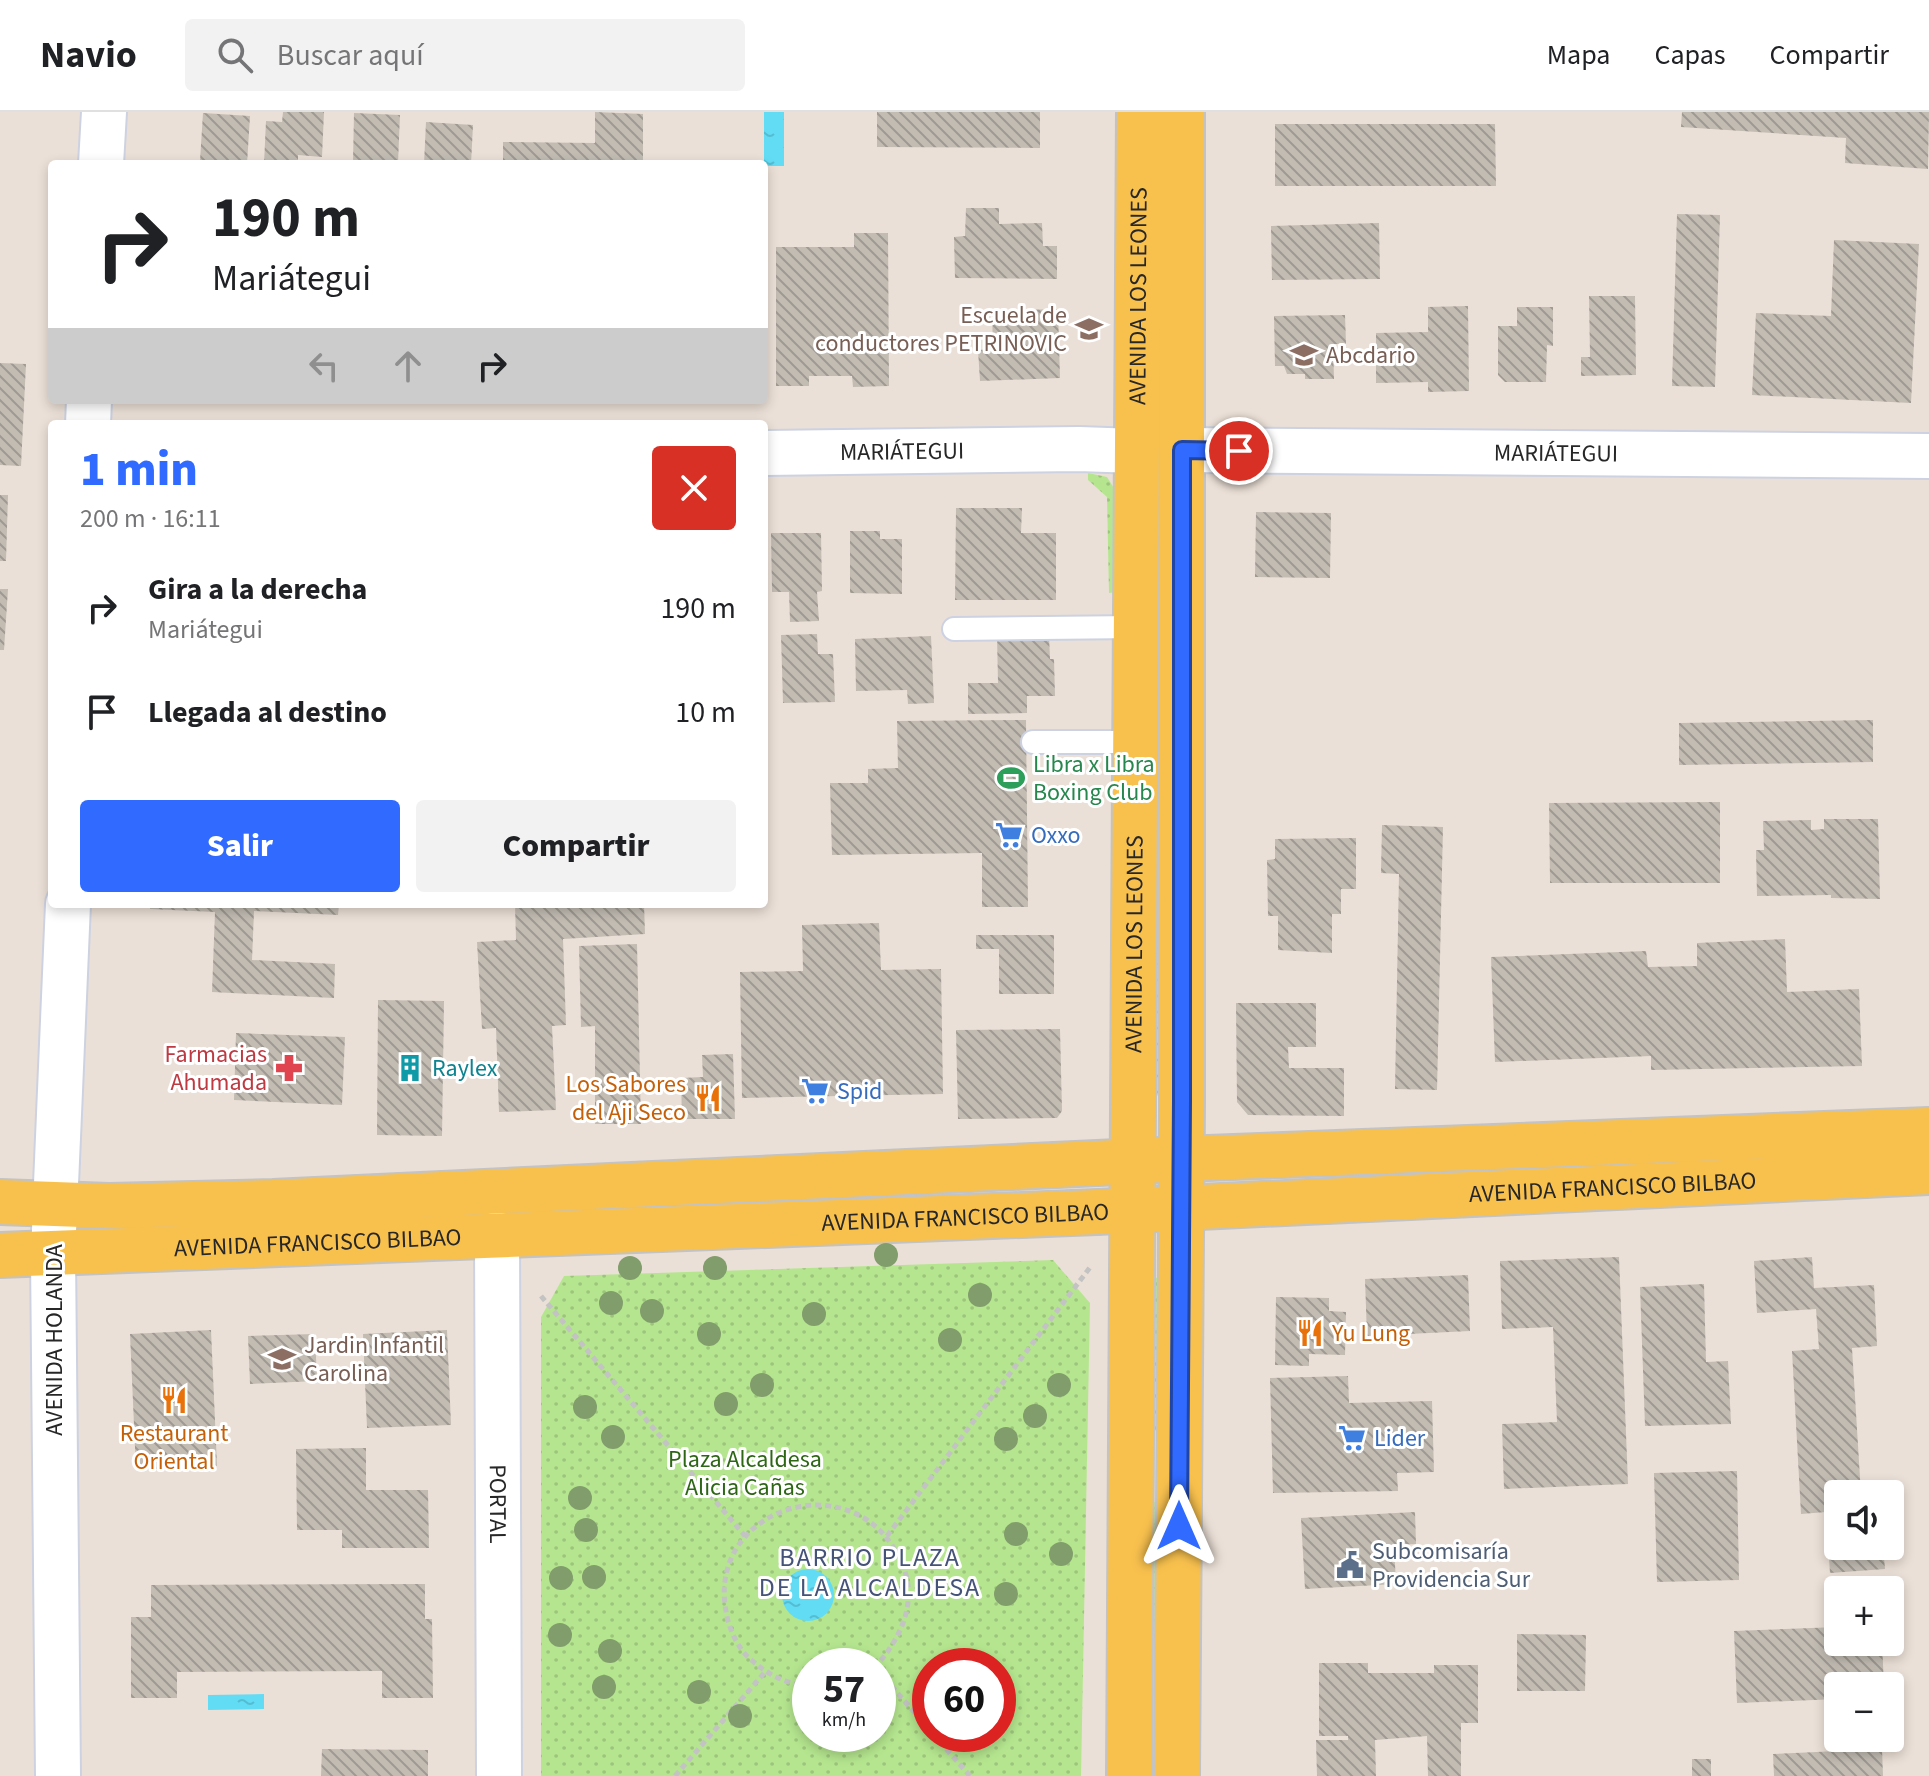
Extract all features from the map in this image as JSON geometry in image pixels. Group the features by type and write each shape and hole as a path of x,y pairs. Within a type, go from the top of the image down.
{"main road":[{"name":"AVENIDA LOS LEONES","path":"1129,1776 1139,112"},
{"name":"AVENIDA LOS LEONES","path":"1177,1776 1182,1159 1182,112"},
{"name":"AVENIDA FRANCISCO BILBAO","path":"0,1202 54,1206 273,1202 1134,1161 1929,1130"},
{"name":"AVENIDA FRANCISCO BILBAO","path":"0,1255 1133,1210 1929,1172"}],"street":[{"path":"101,160 104,112"},
{"name":"MARIÁTEGUI","path":"1182,450 1929,456"},
{"name":"MARIÁTEGUI","path":"768,453 1136,451"},
{"name":"AVENIDA HOLANDA","path":"58,1776 53,1254 68,908"},
{"name":"PORTAL","path":"497,1234 499,1776"}],"lane":[{"path":"954,629 1138,627"},
{"path":"1033,742 1137,742"}],"path":[{"path":"887,1536 1096,1258"},
{"path":"541,1296 745,1536"},
{"path":"792,1684 765,1672 743,1651 728,1623 723,1599 728,1567 745,1536 783,1510 808,1504 840,1506 862,1516 887,1536 904,1568 908,1600 905,1619 892,1648"},
{"path":"675,1776 765,1672"},
{"path":"896,1690 912,1709"},
{"path":"949,1752 970,1776"}],"green space":[{"path":"1154,470 1163,470 1162,1095 1153,1096"},
{"path":"1088,473 1107,477 1117,493 1116,592 1109,593 1107,497 1088,480"},
{"name":"Plaza Alcaldesa Alicia Cañas","path":"1053,1260 1090,1303 1081,1776 541,1776 541,1317 564,1276"},
{"path":"1153,1277 1161,1279 1159,1431 1151,1430"},
{"path":"1151,1502 1159,1502 1156,1776 1148,1776"}],"water":[{"path":"764,112 784,112 784,166 768,166 768,160 764,160"},
{"path":"808,1569 826,1577 834,1595 826,1613 808,1621 790,1613 782,1595 790,1577"},
{"path":"264,1694 264,1709 208,1710 208,1695"}],"building":[{"path":"283,112 324,112 322,157 298,155 298,160 264,160 266,121 282,122"},
{"path":"595,112 643,114 643,160 503,160 503,142 595,143"},
{"path":"877,112 1040,112 1040,148 877,147"},
{"path":"1682,112 1929,112 1928,169 1845,163 1846,138 1681,127"},
{"path":"203,113 250,116 247,160 200,160"},
{"path":"354,113 400,115 398,160 353,160"},
{"path":"426,122 473,125 471,160 424,160"},
{"path":"1275,124 1495,124 1496,186 1275,186"},
{"path":"966,208 999,208 999,224 1042,223 1043,246 1057,246 1057,279 955,278 954,237 965,236"},
{"path":"1677,214 1720,215 1715,387 1672,386"},
{"path":"1379,223 1380,279 1272,280 1271,226"},
{"path":"854,233 888,233 889,386 853,387 852,376 809,376 809,386 776,386 776,247 854,247"},
{"path":"1834,240 1919,244 1911,403 1752,395 1756,313 1831,316"},
{"path":"1589,296 1635,296 1636,375 1581,376 1581,357 1590,357"},
{"path":"1468,306 1469,391 1428,392 1428,382 1376,383 1376,333 1428,332 1428,307"},
{"path":"1517,307 1553,307 1553,346 1547,345 1546,382 1505,382 1498,375 1498,326 1517,326"},
{"path":"1058,309 1060,378 980,381 978,350 993,349 992,311"},
{"name":"Abcdario","path":"1345,315 1346,344 1333,344 1334,379 1305,379 1305,374 1287,374 1284,366 1275,366 1274,316"},
{"path":"0,363 26,364 21,466 0,465"},
{"path":"0,495 8,495 6,561 0,561"},
{"path":"956,508 1022,508 1021,533 1056,533 1056,600 955,600"},
{"path":"1256,512 1331,513 1330,578 1255,577"},
{"path":"850,531 880,531 880,539 902,539 902,594 850,593"},
{"path":"771,533 821,533 822,591 817,592 819,621 790,622 789,592 772,592"},
{"path":"0,589 8,589 4,650 0,650"},
{"path":"817,634 818,654 833,654 835,702 783,703 781,635"},
{"path":"997,635 1049,635 1050,659 1054,659 1055,696 1027,696 1027,713 968,714 968,683 998,683"},
{"path":"931,636 934,703 908,704 907,690 856,691 855,639"},
{"path":"1026,720 1028,907 982,907 982,853 832,855 830,783 868,783 868,769 898,768 897,721"},
{"path":"1873,720 1873,762 1679,765 1679,723"},
{"path":"1720,802 1720,883 1550,883 1549,803"},
{"path":"1824,819 1878,819 1880,899 1831,898 1831,895 1757,896 1756,850 1764,850 1763,821 1811,820 1811,830 1824,829"},
{"path":"1382,825 1443,827 1437,1090 1395,1089 1399,874 1381,873"},
{"path":"1356,838 1356,889 1341,889 1341,914 1332,914 1332,953 1278,950 1278,916 1268,916 1267,860 1275,859 1275,839"},
{"path":"339,908 338,915 254,911 252,960 335,964 334,998 212,992 215,912 150,909"},
{"path":"515,908 644,908 645,934 563,939 566,1025 552,1026 556,1110 499,1112 496,1028 482,1029 477,942 516,940"},
{"path":"879,923 881,970 941,969 943,1094 742,1098 740,972 803,971 802,925"},
{"path":"976,935 1054,935 1054,994 999,994 999,949 976,949"},
{"path":"1785,939 1787,992 1859,989 1862,1066 1651,1070 1651,1056 1495,1062 1491,957 1646,951 1648,967 1697,966 1697,943"},
{"path":"637,944 641,1124 595,1124 595,1026 581,1027 579,946"},
{"name":"Raylex","path":"378,1000 444,1001 442,1136 377,1135"},
{"path":"1236,1003 1316,1003 1316,1047 1288,1047 1289,1068 1344,1068 1344,1116 1248,1115 1237,1102"},
{"path":"1060,1029 1062,1111 1057,1118 958,1119 956,1030"},
{"name":"Farmacias Ahumada","path":"236,1033 345,1037 342,1105 234,1100"},
{"name":"Los Sabores del Aji Seco","path":"733,1054 735,1119 682,1119 681,1078 703,1077 702,1055"},
{"path":"1619,1257 1628,1484 1504,1489 1502,1424 1557,1422 1553,1327 1502,1329 1500,1261"},
{"path":"1812,1257 1814,1288 1874,1285 1877,1346 1852,1348 1860,1480 1824,1480 1824,1512 1801,1514 1792,1351 1819,1349 1816,1309 1757,1313 1754,1261"},
{"path":"1468,1275 1470,1331 1367,1336 1365,1279"},
{"path":"1704,1284 1706,1362 1728,1361 1731,1424 1645,1426 1640,1287"},
{"name":"Yu Lung","path":"1276,1297 1329,1298 1329,1311 1346,1312 1345,1355 1309,1354 1309,1366 1275,1365"},
{"name":"Restaurant Oriental","path":"211,1330 217,1466 136,1470 130,1334"},
{"path":"447,1330 451,1425 367,1428 363,1334"},
{"name":"Jardin Infantil Carolina","path":"315,1334 317,1381 250,1384 248,1336"},
{"name":"Lider","path":"1348,1376 1349,1403 1432,1401 1434,1472 1397,1473 1398,1491 1273,1493 1270,1378"},
{"path":"366,1448 366,1490 428,1490 429,1548 342,1548 342,1530 297,1530 296,1449"},
{"path":"1737,1471 1739,1580 1657,1582 1654,1473"},
{"name":"Subcomisaría Providencia Sur","path":"1415,1512 1416,1544 1394,1545 1396,1584 1305,1589 1301,1518"},
{"path":"1829,1560 1884,1560 1885,1569 1830,1573"},
{"path":"425,1584 425,1619 432,1619 433,1698 382,1698 382,1671 177,1672 177,1698 131,1698 131,1617 151,1617 151,1585"},
{"path":"1824,1628 1824,1656 1883,1656 1883,1672 1824,1672 1824,1700 1737,1703 1734,1631"},
{"path":"1517,1634 1586,1635 1585,1691 1517,1691"},
{"path":"1319,1663 1368,1663 1368,1673 1434,1673 1434,1665 1478,1665 1478,1723 1461,1723 1461,1776 1428,1776 1427,1736 1375,1740 1376,1776 1317,1776 1316,1740 1348,1740 1348,1736 1319,1736"},
{"path":"322,1749 428,1750 428,1776 321,1776"},
{"path":"1882,1752 1883,1776 1774,1776 1773,1754"},
{"path":"1692,1759 1711,1759 1711,1776 1692,1776"}],"place":[{"name":"Escuela de conductores PETRINOVIC","path":"1089,329"},
{"name":"Abcdario","path":"1304,355"},
{"name":"Libra x Libra Boxing Club","path":"1011,778"},
{"name":"Oxxo","path":"1009,835"},
{"name":"Farmacias Ahumada","path":"289,1068"},
{"name":"Raylex","path":"410,1068"},
{"name":"Spid","path":"815,1091"},
{"name":"Los Sabores del Aji Seco","path":"708,1098"},
{"name":"Yu Lung","path":"1310,1333"},
{"name":"Jardin Infantil Carolina","path":"282,1359"},
{"name":"Restaurant Oriental","path":"174,1400"},
{"name":"Lider","path":"1352,1438"},
{"name":"Subcomisaría Providencia Sur","path":"1350,1565"}],"district":[{"name":"BARRIO PLAZA DE LA ALCALDESA","path":"870,1572"}],"route":[{"path":"1179,1526 1182,450 1239,451"}]}
